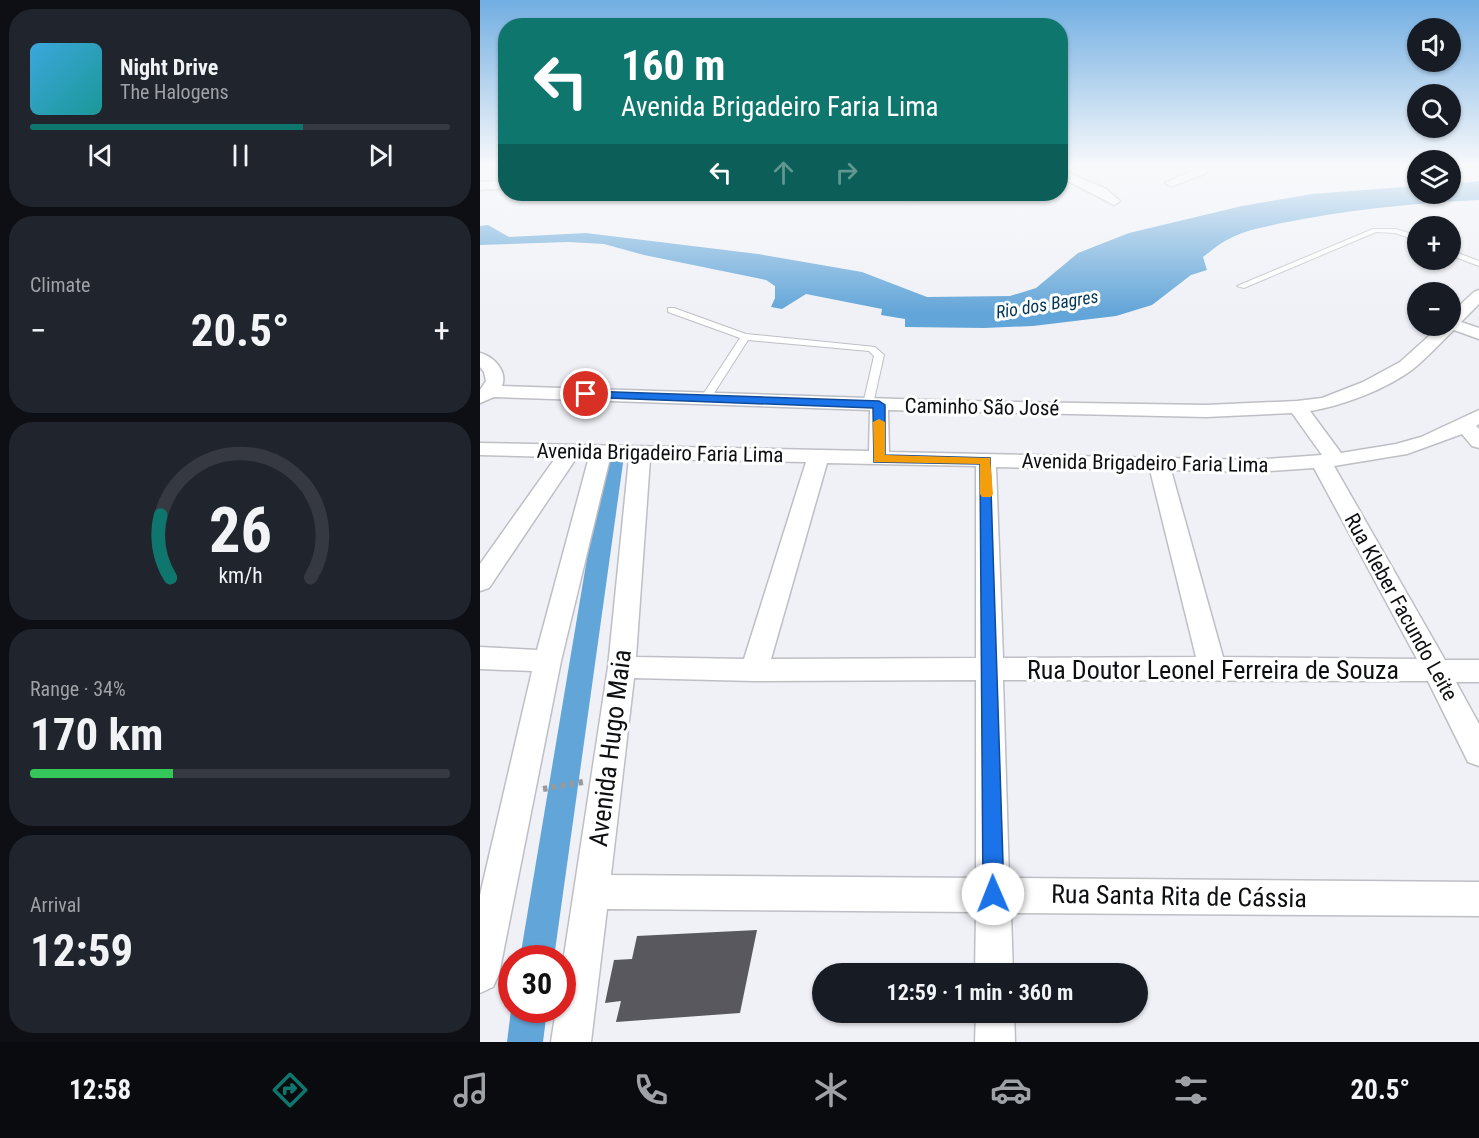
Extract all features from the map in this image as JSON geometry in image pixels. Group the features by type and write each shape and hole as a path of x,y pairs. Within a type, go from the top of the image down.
{"street":[{"name":"Caminho São José","path":"1461,313 1479,295"},
{"path":"1461,328 1479,334"},
{"name":"Caminho São José","path":"486,394 873,405 1206,411 1297,407 1326,403 1369,386 1406,366 1437,336"},
{"path":"480,358 493,370 495,381 486,394"},
{"path":"873,405 879,459"},
{"name":"Rua Kleber Facundo Leite","path":"1297,407 1329,461 1479,753"},
{"path":"1472,420 1479,442"},
{"name":"Avenida Brigadeiro Faria Lima","path":"480,449 1253,466 1329,461 1430,440 1472,420"},
{"path":"480,582 570,452"},
{"path":"480,974 490,883 519,794 548,661 601,452"},
{"name":"Avenida Hugo Maia","path":"571,1042 622,667 640,453"},
{"path":"754,669 818,457"},
{"path":"986,460 994,963"},
{"path":"1159,464 1212,668"},
{"path":"480,658 548,661"},
{"name":"Rua Doutor Leonel Ferreira de Souza","path":"622,667 1479,671"},
{"name":"Rua Santa Rita de Cássia","path":"591,892 1479,899"},
{"path":"995,1023 995,1042"}],"lane":[{"path":"1241,286 1375,230 1396,231 1407,235"},
{"path":"1461,257 1479,264"},
{"path":"671,310 745,337 872,349 879,355 873,405"},
{"path":"705,399 745,337"}],"path":[{"path":"519,794 607,778"}],"water":[{"name":"Rio dos Bagres","path":"1202,216 1323,216 1282,223 1235,236 1203,257 1207,270 1191,275 1152,305 1116,316 1033,326 984,328 905,327 905,319 881,315 882,309 806,294 782,309 771,307 775,298 775,286 766,280 644,255 604,244 568,242 480,245 480,226 488,225 509,237 586,233 758,254 862,272 927,297 1010,296 1036,288 1078,253 1129,233"}],"building":[{"path":"757,930 740,1013 616,1022 621,1001 605,1003 614,960 632,959 637,936"}],"waterway":[{"path":"539,945 613,463"},
{"path":"525,1042 527,1023"}],"slow traffic":[{"path":"879,422 879,459 986,460 986,494"}],"route":[{"path":"586,394 879,405 879,459 986,460 993,894"}]}
